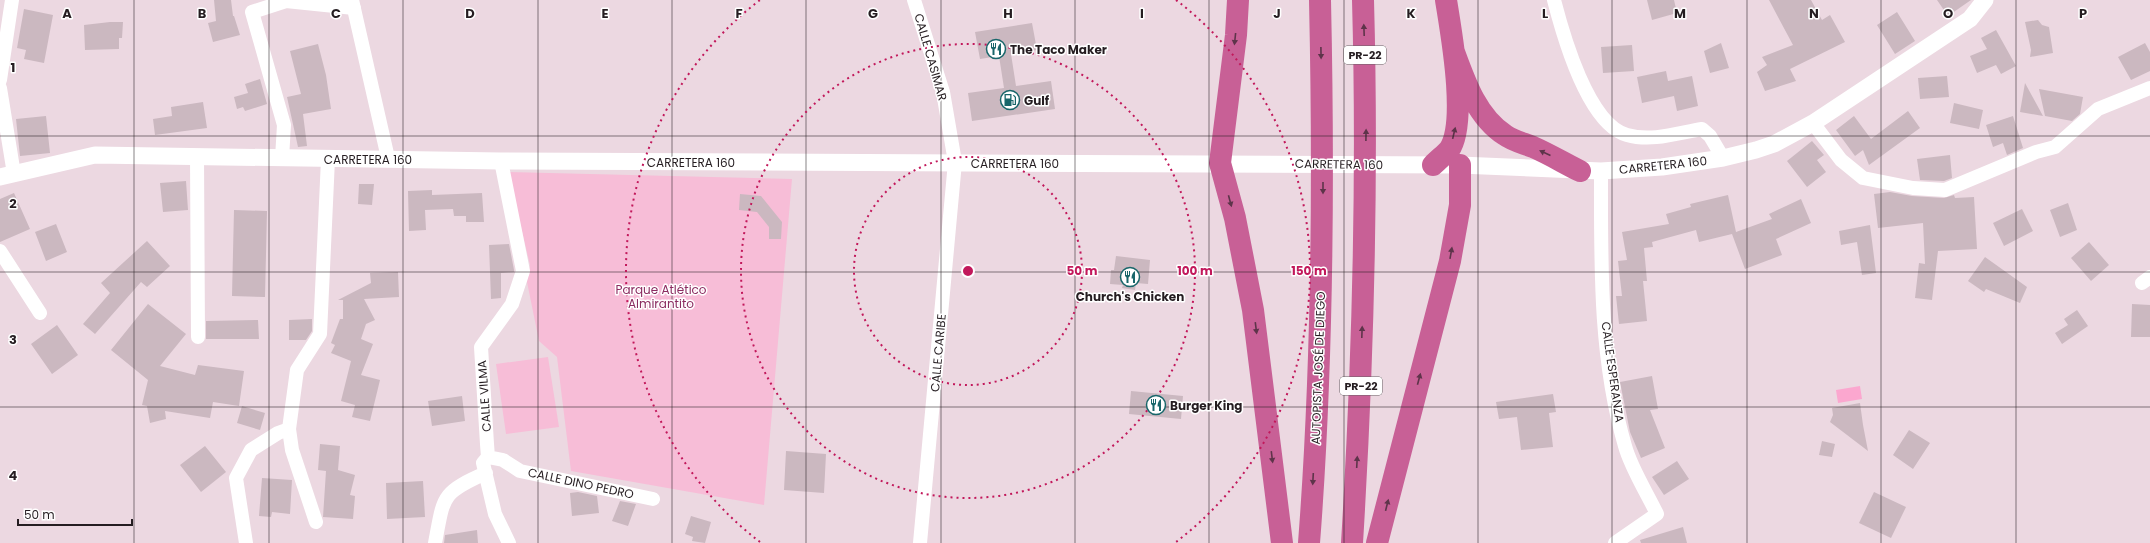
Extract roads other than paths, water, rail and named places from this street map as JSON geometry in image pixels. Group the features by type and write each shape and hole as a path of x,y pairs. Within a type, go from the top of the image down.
{"highway":[{"path":"1238,0 1236,35 1220,163 1235,218 1253,310 1278,500 1282,543"},
{"name":"AUTOPISTA JOSÉ DE DIEGO","path":"1309,543 1321,328 1323,230 1320,0"},
{"name":"PR-22","path":"1352,543 1361,379 1365,230 1366,111 1363,0"},
{"path":"1433,165 1449,149 1455,130 1458,111 1454,52 1446,0"},
{"path":"1454,52 1472,96 1484,115 1492,124 1504,135 1552,156 1580,171"},
{"path":"1377,543 1450,261 1460,205 1460,165"}],"street":[{"path":"0,80 12,0"},
{"name":"CALLE CASIMAR","path":"914,0 943,92 955,162"},
{"path":"1554,0 1571,58 1598,109 1612,127 1626,134 1645,138 1702,129 1710,136 1723,158"},
{"name":"CARRETERA 160","path":"7,176 95,155 328,159 388,158 501,161 1460,165 1580,171 1662,167 1723,158 1774,144 1813,123 1970,19 1985,0"},
{"path":"282,158 284,125 252,12 286,1 353,4 388,158"},
{"path":"0,88 7,176"},
{"path":"1813,123 1841,160 1863,178 1912,188 1945,190 2036,152 2055,147 2098,109 2150,88"},
{"path":"197,156 198,337"},
{"path":"316,522 292,450 289,429 297,370 320,334 328,159"},
{"name":"CALLE VILMA","path":"501,161 522,271 512,304 481,347 488,457 483,464 495,514 509,543"},
{"name":"CALLE CARIBE","path":"920,543 955,162"},
{"name":"CALLE ESPERANZA","path":"1601,171 1603,286 1607,345 1616,408 1625,448 1657,514 1615,543"},
{"path":"0,251 40,313"},
{"path":"246,543 236,478 251,450 278,433 289,429"},
{"name":"CALLE DINO PEDRO","path":"488,457 503,460 520,471 653,498"},
{"path":"436,543 443,501 458,485 486,473"}],"place":[{"name":"The Taco Maker","path":"996,49"},
{"name":"Gulf","path":"1010,100"},
{"name":"Church's Chicken","path":"1130,277"},
{"name":"Burger King","path":"1156,405"}],"park label":[{"name":"Parque Atlético Almirantito","path":"661,296"}]}
